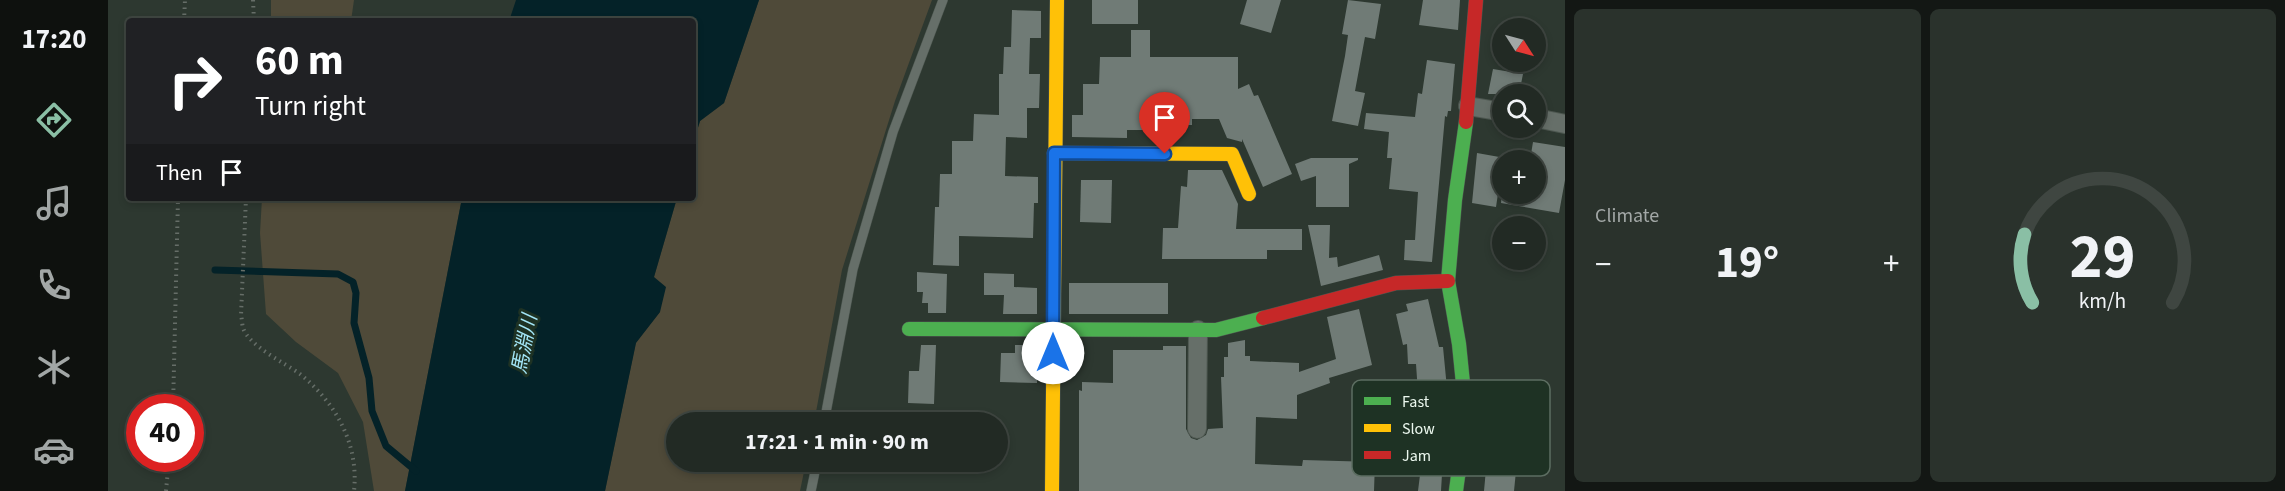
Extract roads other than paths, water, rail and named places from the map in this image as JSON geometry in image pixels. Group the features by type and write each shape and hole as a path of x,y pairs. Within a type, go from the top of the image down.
{"street":[{"path":"1052,491 1054,153 1058,0"},
{"path":"1463,380 1448,281 1455,200 1468,106 1476,0"},
{"path":"1468,106 1492,110"},
{"path":"1546,120 1565,124"},
{"path":"1054,153 1232,154 1249,194"},
{"path":"909,329 1216,330 1396,283 1448,281"},
{"path":"1197,429 1198,330"},
{"path":"1456,491 1458,476"}],"lane":[{"path":"826,412 853,269 893,132 943,0"},
{"path":"811,491 815,472"}],"water":[{"path":"516,0 759,0 724,103 700,121 696,134 696,18 510,18"},
{"name":"馬淵川","path":"461,201 676,201 654,277 666,287 660,312 636,343 605,491 405,491"}],"waterway":[{"path":"215,270 338,274 353,282 356,293 354,323 369,378 372,411 386,446 416,471"}]}
